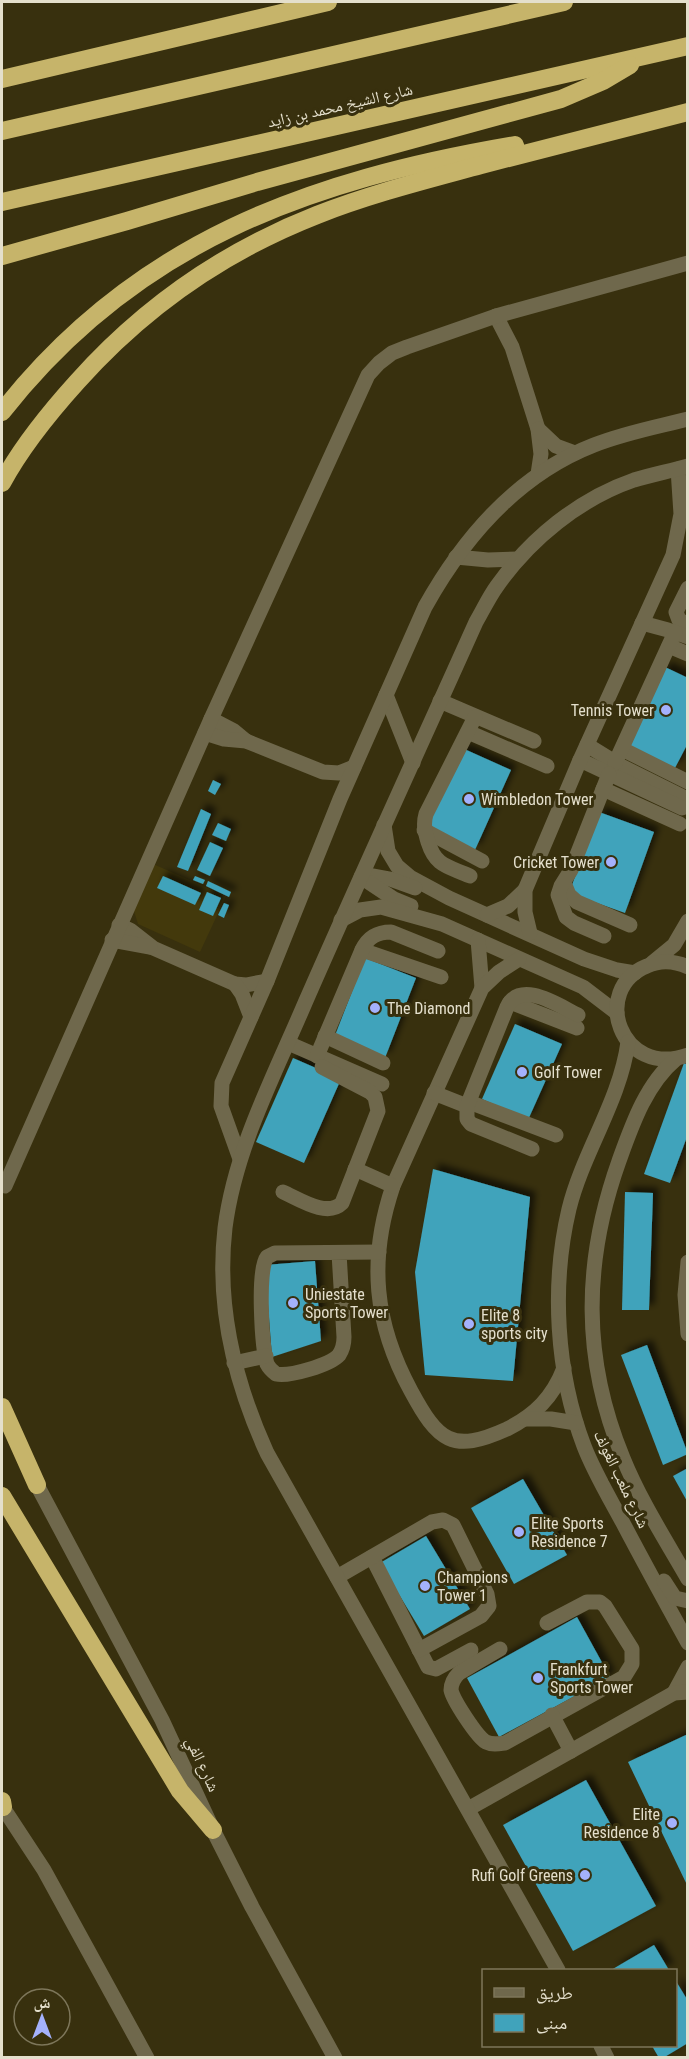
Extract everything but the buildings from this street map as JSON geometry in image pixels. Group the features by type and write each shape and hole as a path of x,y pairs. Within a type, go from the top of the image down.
{"highway":[{"path":"2,79 328,2"},
{"path":"2,131 564,2"},
{"name":"شارع الشيخ محمد بن زايد","path":"2,202 687,46"},
{"path":"2,256 257,182 561,99 603,81 641,57"},
{"path":"2,483 42,423 108,349 172,295 230,257 288,227 358,200 399,187 687,112"},
{"path":"2,412 64,343 117,297 175,257 237,224 302,197 416,165 512,146 609,132"},
{"path":"2,1407 37,1485"},
{"path":"2,1438 37,1485"},
{"path":"2,1496 169,1774 190,1804 213,1830"}],"street":[{"path":"5,1186 208,726 368,375 392,353 502,314 687,263"},
{"path":"502,314 538,429 541,454 538,474"},
{"path":"240,1159 221,1106 222,1083 267,981 340,799 425,607 456,557 494,510 538,474 575,453 625,434 687,420"},
{"path":"538,429 556,446 575,453"},
{"path":"530,933 525,912 525,890 580,760 673,555 681,514 683,467 633,481 590,500 551,526 518,559 496,587 476,622 440,701 341,920 250,1131 240,1159 225,1229 224,1261 228,1328 234,1363 243,1394 267,1453 557,1969"},
{"path":"673,555 687,562"},
{"path":"456,557 488,560 518,559"},
{"path":"687,588 676,612 680,635 687,654"},
{"path":"642,623 680,635"},
{"path":"604,936 566,917 558,895 571,870 615,762 680,635"},
{"path":"386,695 413,763"},
{"path":"440,701 534,741"},
{"path":"471,876 436,860 424,830 426,814 475,717"},
{"path":"208,726 234,731 246,741 323,772 339,773 354,767"},
{"path":"468,732 547,766"},
{"path":"587,745 685,803"},
{"path":"580,760 615,762 687,782"},
{"path":"323,772 340,799"},
{"path":"603,789 680,824"},
{"path":"384,825 388,851 397,866 410,878 449,898 584,958 618,970 635,973"},
{"path":"424,830 482,861"},
{"path":"362,876 390,879 432,896 449,898"},
{"path":"362,876 394,899 429,915 442,924"},
{"path":"564,883 569,895 577,902 630,925"},
{"path":"487,915 508,906 525,890"},
{"path":"341,920 360,910 381,907 442,924 584,987 617,1013"},
{"path":"682,1057 663,1060 650,1058 638,1051 622,1034 617,1013 621,991 635,973 674,945 687,921"},
{"path":"116,932 130,930 153,948 235,984 246,985 267,981"},
{"path":"319,1062 325,1036 362,950 370,938 383,932 391,932 438,951"},
{"path":"478,940 482,988"},
{"path":"362,950 441,977"},
{"path":"519,959 499,972 482,988 393,1186 382,1225 379,1252 379,1293 388,1340 396,1363 432,1427 452,1440 475,1441 525,1419 546,1402 554,1392 564,1368"},
{"path":"652,963 667,962 687,967"},
{"path":"235,984 242,994 251,1017"},
{"path":"532,1149 471,1124 467,1119 468,1104 510,1002 522,994 532,994 577,1022"},
{"path":"325,1036 383,1063"},
{"name":"شارع ملعب الغولف","path":"628,1042 623,1071 574,1189 560,1260 558,1296 560,1332 564,1368 576,1423 598,1477 687,1643"},
{"path":"283,1192 325,1209 334,1209 342,1203 378,1111 378,1104 370,1092 288,1043"},
{"name":"شارع ملعب الغولف","path":"682,1057 655,1080 648,1092 607,1193 594,1257 591,1323 596,1364 611,1426 639,1493 687,1579"},
{"path":"319,1062 382,1084"},
{"path":"434,1093 556,1135"},
{"path":"355,1169 393,1186"},
{"path":"339,1253 344,1343 339,1354 329,1362 282,1375 271,1370 266,1356 261,1308 264,1260 270,1254 275,1253 379,1252"},
{"path":"687,1262 687,1334"},
{"path":"234,1363 266,1356"},
{"path":"525,1419 551,1419 576,1423"},
{"name":"شارع الفي","path":"37,1485 167,1730 213,1830 252,1907 335,2058"},
{"path":"337,1577 432,1522 448,1521 456,1530 489,1600 486,1612 418,1650"},
{"path":"629,1534 642,1543 671,1594 681,1601 687,1601"},
{"path":"372,1557 418,1650 430,1668 436,1669 468,1647"},
{"path":"500,1649 455,1676 451,1686 453,1696 479,1736 493,1744 505,1743 624,1677 632,1664 632,1649 610,1611 600,1602 587,1602 547,1623"},
{"path":"468,1809 681,1693 687,1667"},
{"path":"552,1715 571,1751"},
{"path":"2,1805 44,1870 147,2058"}],"shaded area":[{"path":"153,864 226,896 200,952 138,924 133,908"}],"place":[{"name":"Tennis Tower","path":"666,710"},
{"name":"Wimbledon Tower","path":"469,799"},
{"name":"Cricket Tower","path":"611,862"},
{"name":"The Diamond","path":"375,1008"},
{"name":"Golf Tower","path":"522,1072"},
{"name":"Uniestate Sports Tower","path":"293,1303"},
{"name":"Elite 8 sports city","path":"469,1324"},
{"name":"Elite Sports Residence 7","path":"519,1532"},
{"name":"Champions Tower 1","path":"425,1586"},
{"name":"Frankfurt Sports Tower","path":"538,1678"},
{"name":"Elite Residence 8","path":"672,1823"},
{"name":"Rufi Golf Greens","path":"585,1875"}]}
